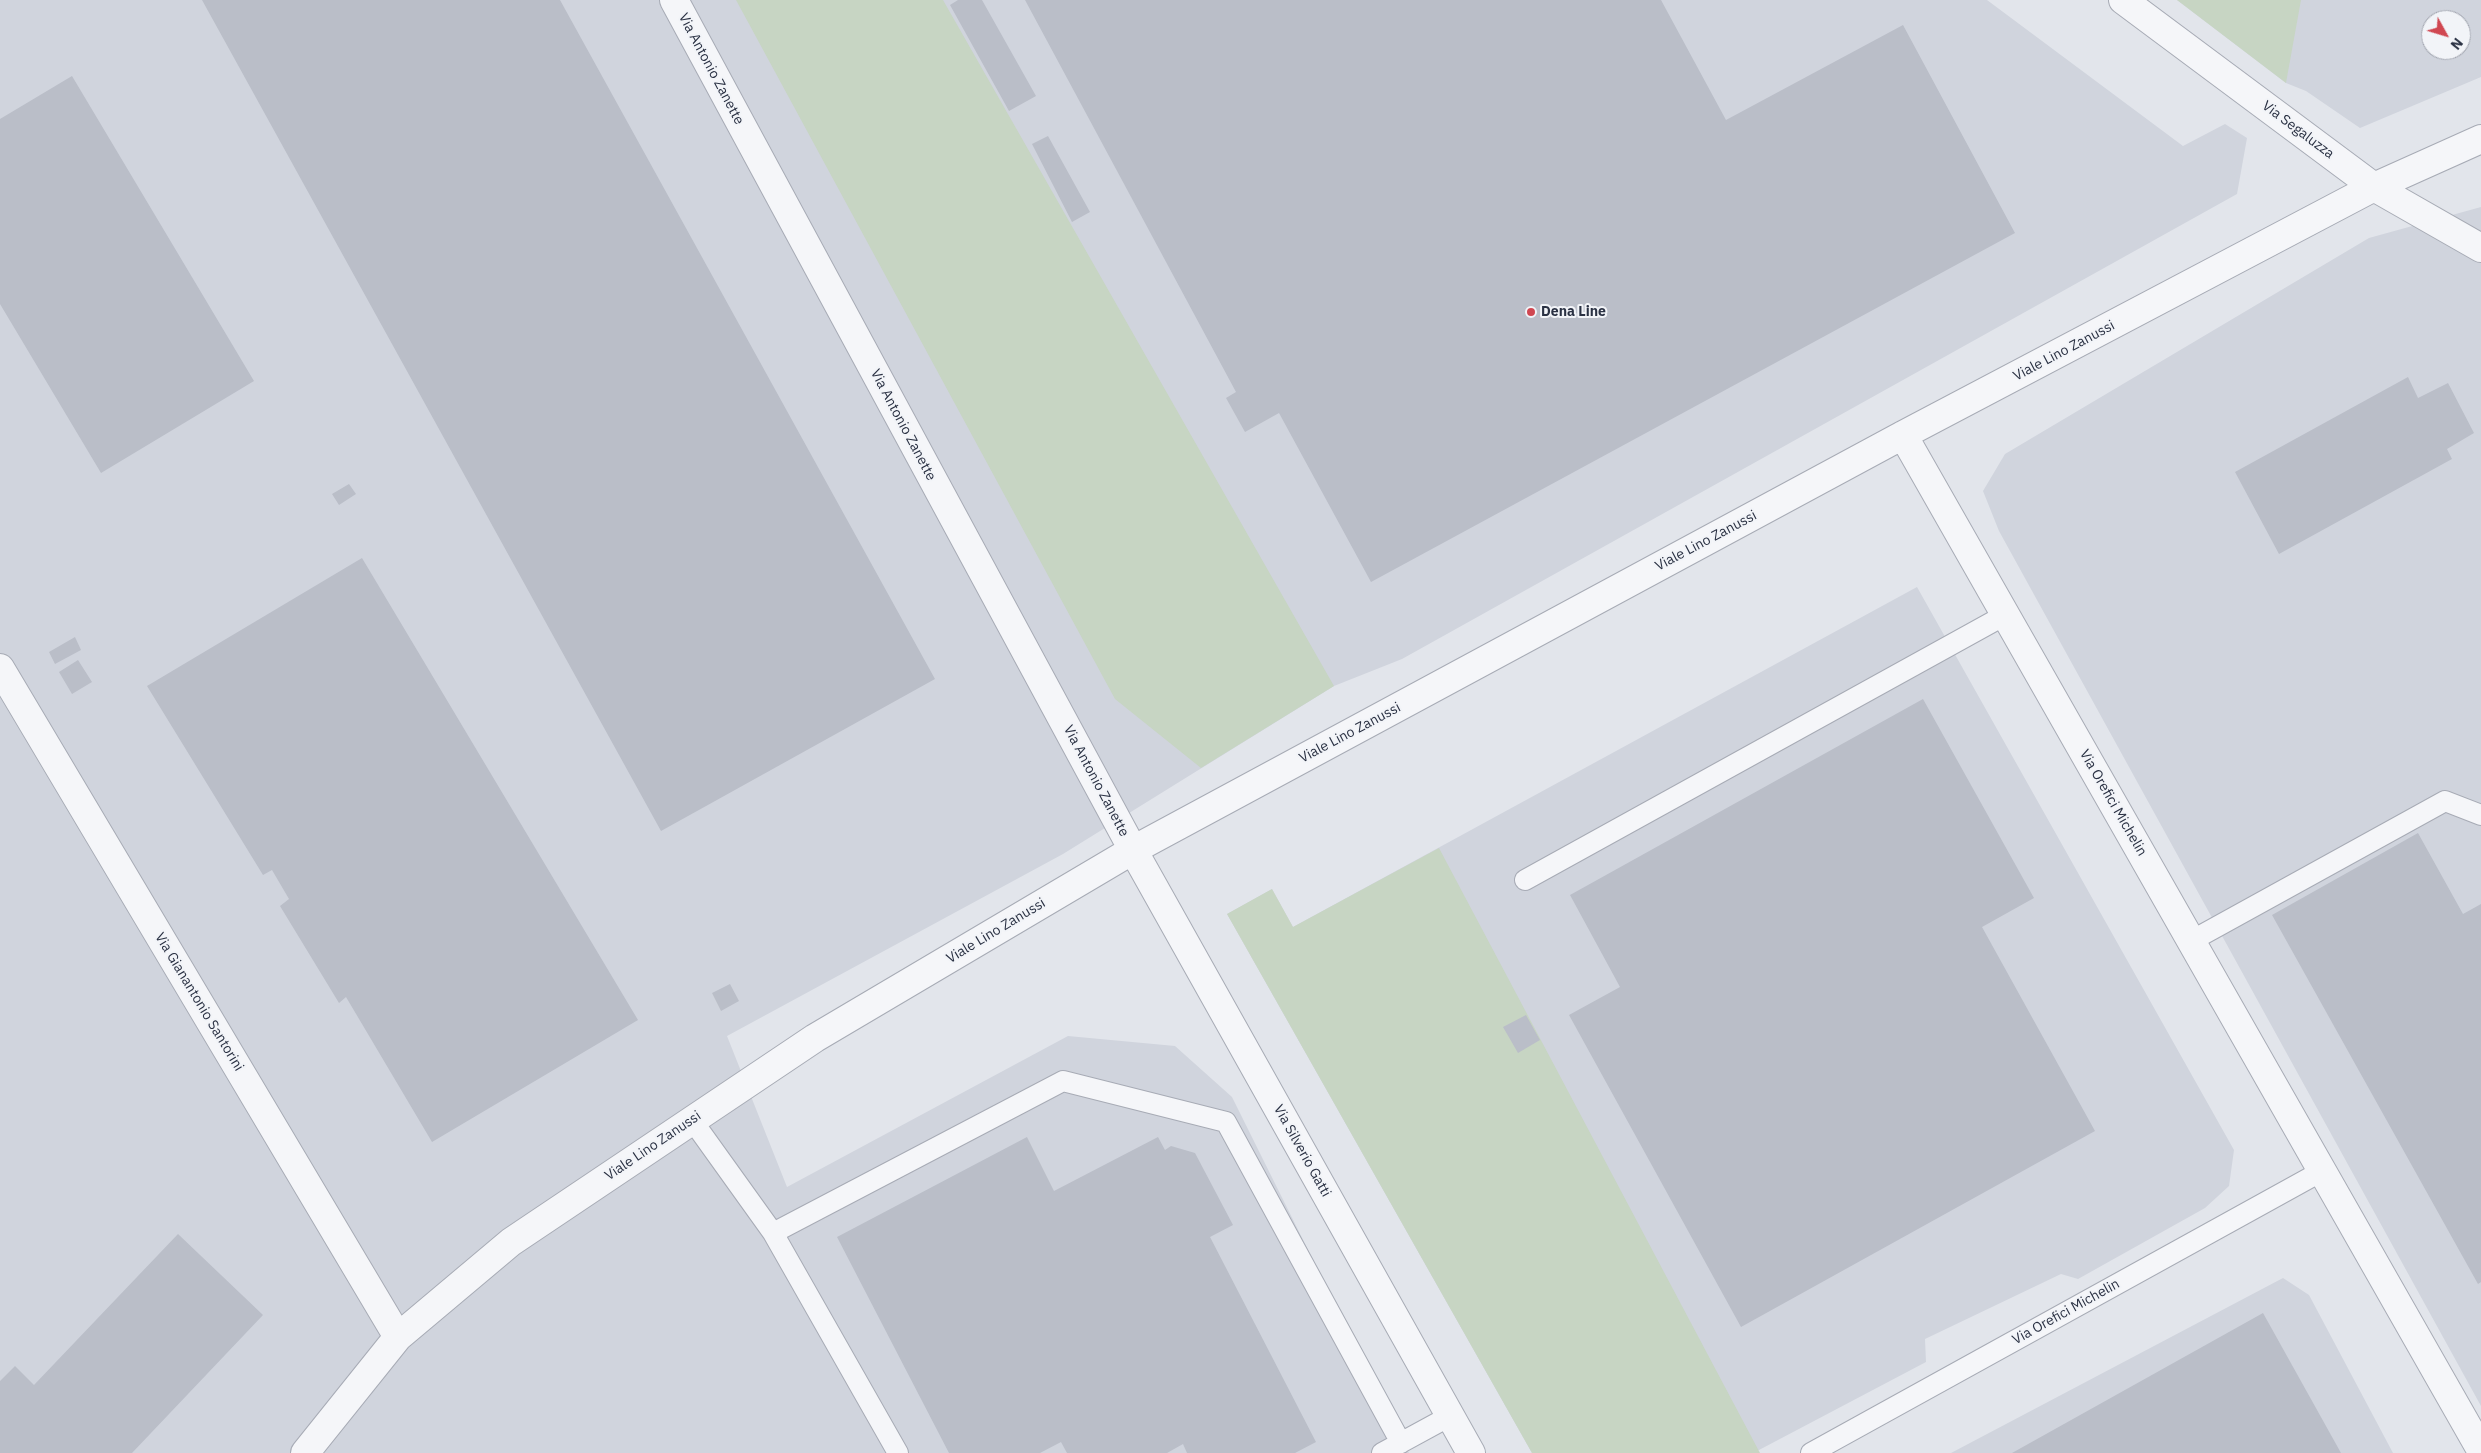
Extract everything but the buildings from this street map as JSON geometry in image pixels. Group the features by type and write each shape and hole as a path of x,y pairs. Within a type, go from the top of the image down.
{"street":[{"name":"Via Antonio Zanette","path":"674,0 1133,850"},
{"name":"Via Segaluzza","path":"2123,0 2374,187 2481,248"},
{"name":"Viale Lino Zanussi","path":"305,1453 398,1336 511,1242 814,1038 1133,850 1904,435 2374,187 2481,139"},
{"name":"Via Orefici Michelin","path":"1904,435 2481,1450"},
{"name":"Via Gianantonio Santorini","path":"0,668 398,1336"},
{"name":"Via Silverio Gatti","path":"1133,850 1471,1453"}],"lane":[{"path":"1525,880 2005,615"},
{"path":"2191,941 2444,801 2481,815"},
{"path":"773,1233 1063,1081 1226,1122 1401,1443"},
{"path":"692,1120 773,1233 898,1453"},
{"name":"Via Orefici Michelin","path":"1811,1453 2322,1171"},
{"path":"1382,1453 1450,1416"}],"shaded area":[{"path":"0,0 1987,0 2183,146 2225,124 2247,138 2237,194 1402,659 1334,686 1063,854 727,1036 787,1187 1068,1036 1175,1046 1232,1097 1409,1453 0,1453"},
{"path":"2177,0 2481,0 2481,77 2360,128 2306,91 2286,83"},
{"path":"2481,207 2481,1406 1999,531 1983,491 2005,454 2369,238"},
{"path":"1917,587 2234,1150 2229,1186 2205,1208 2078,1279 2061,1274 1925,1339 1926,1362 1759,1450 1532,1453 1227,914 1272,889 1293,927"},
{"path":"2283,1278 2309,1295 2393,1453 1951,1453"}],"green space":[{"path":"736,0 943,0 1334,686 1201,768 1115,699"},
{"path":"2177,0 2301,0 2286,83"},
{"path":"1439,848 1760,1453 1532,1453 1227,914 1272,889 1293,927"}],"place":[{"name":"Dena Line","path":"1531,312"}]}
